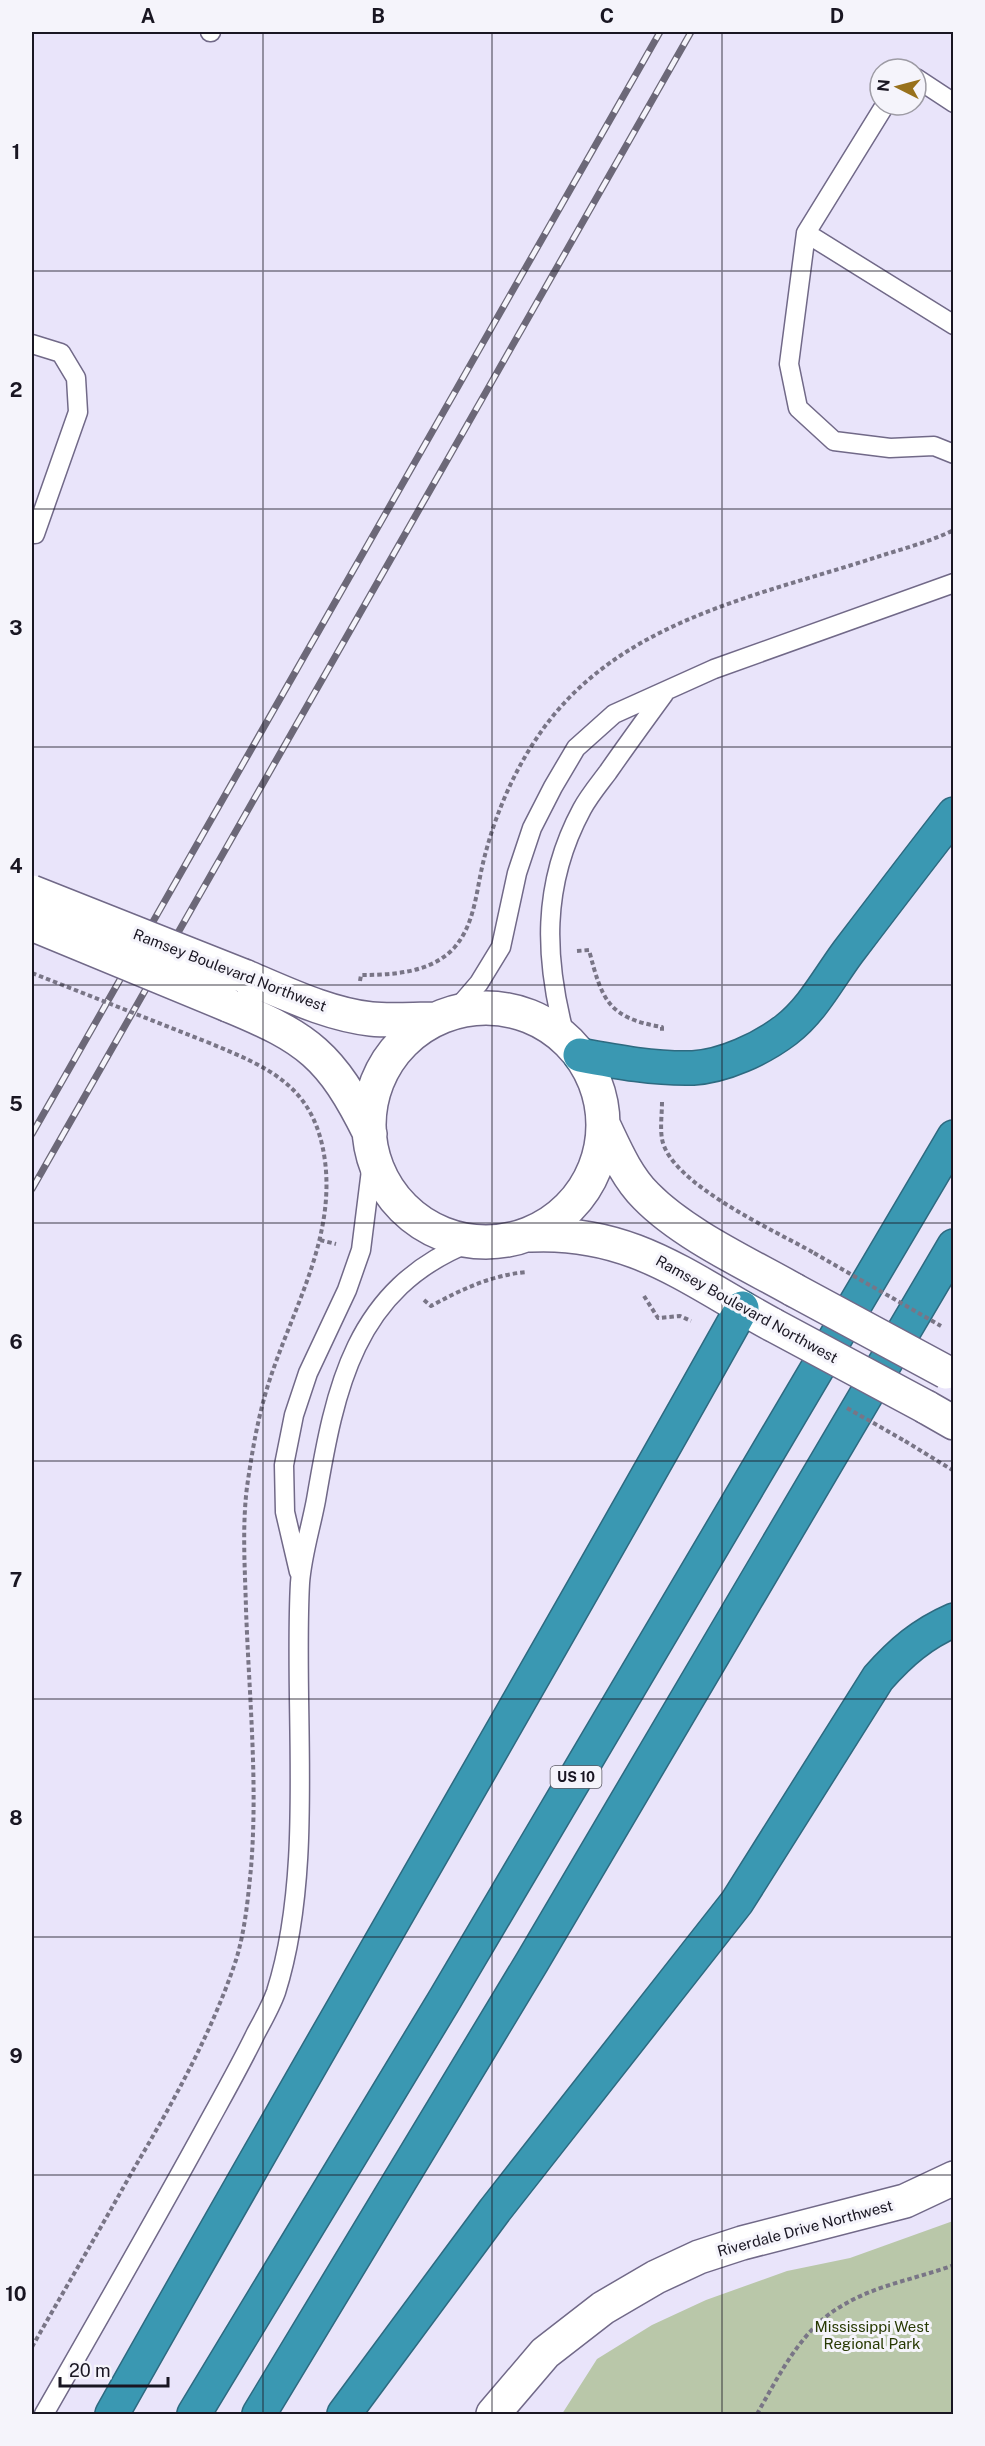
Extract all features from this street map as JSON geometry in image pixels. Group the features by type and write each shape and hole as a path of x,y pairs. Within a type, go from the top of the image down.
{"highway":[{"path":"573,1047 641,1065 695,1068 729,1060 755,1049 786,1030 814,1002 846,955 954,814"},
{"name":"US 10","path":"194,2415 445,1999 954,1137"},
{"path":"260,2415 532,1962 954,1246"},
{"path":"112,2415 256,2158 595,1573 742,1308"},
{"path":"344,2415 495,2210 737,1902 878,1677 902,1651 928,1632 954,1620"}],"street":[{"name":"Ramsey Boulevard Northwest","path":"32,892 297,998 354,1016 393,1020 445,1016 474,1008 514,1011 533,1017 573,1047"},
{"name":"Ramsey Boulevard Northwest","path":"32,924 293,1034 312,1049 342,1082 371,1144 389,1190 416,1219 451,1237 471,1242"},
{"path":"371,1144 370,1113 381,1075 403,1042 445,1016"},
{"path":"573,1047 597,1088 603,1124 620,1159 646,1197 692,1232 950,1375"},
{"path":"471,1242 491,1242 528,1235 559,1218 582,1192 598,1160 603,1124"},
{"name":"Ramsey Boulevard Northwest","path":"528,1235 561,1233 632,1248 664,1262 742,1308 954,1423"},
{"name":"Riverdale Drive Northwest","path":"493,2415 545,2353 603,2308 656,2277 699,2257 742,2243 905,2201 954,2178"}],"lane":[{"path":"928,86 954,103"},
{"path":"878,117 806,233 789,364 798,408 834,441 890,448 934,446 954,454"},
{"path":"806,233 954,325"},
{"path":"32,344 61,353 76,378 78,412 35,534 32,534"},
{"path":"445,1016 479,983 501,947 517,873 532,828 576,748 615,714 714,669 954,583"},
{"path":"573,1047 554,985 549,923 554,879 582,808 665,693"},
{"path":"300,1580 285,1512 284,1465 294,1415 308,1373 347,1290 361,1250 371,1144"},
{"path":"44,2415 190,2158 276,1993 293,1913 297,1843 300,1580 331,1420 342,1380 358,1342 378,1309 406,1278 447,1251 471,1242"}],"path":[{"path":"573,951 589,950 600,987 611,1006 626,1019 662,1027 662,1036"},
{"path":"32,973 252,1060 294,1088 315,1119 325,1160 326,1198 320,1240 306,1285 269,1382 255,1434 246,1494 244,1559 252,1846 248,1901 237,1956 218,2010 188,2074 32,2347"},
{"path":"662,1096 662,1140 672,1160 686,1176 712,1196 944,1328"},
{"path":"418,1293 431,1306 455,1293 504,1274 539,1272"},
{"path":"640,1293 648,1298 658,1318 680,1316"},
{"path":"906,1441 954,1471"},
{"path":"757,2415 783,2367 814,2327 845,2303 954,2265"}],"green space":[{"name":"Mississippi West Regional Park","path":"953,2221 953,2414 562,2414 597,2359 652,2325 706,2300 787,2271 850,2258"}],"railway":[{"path":"32,1134 660,32"},
{"path":"32,1189 691,32"}]}
